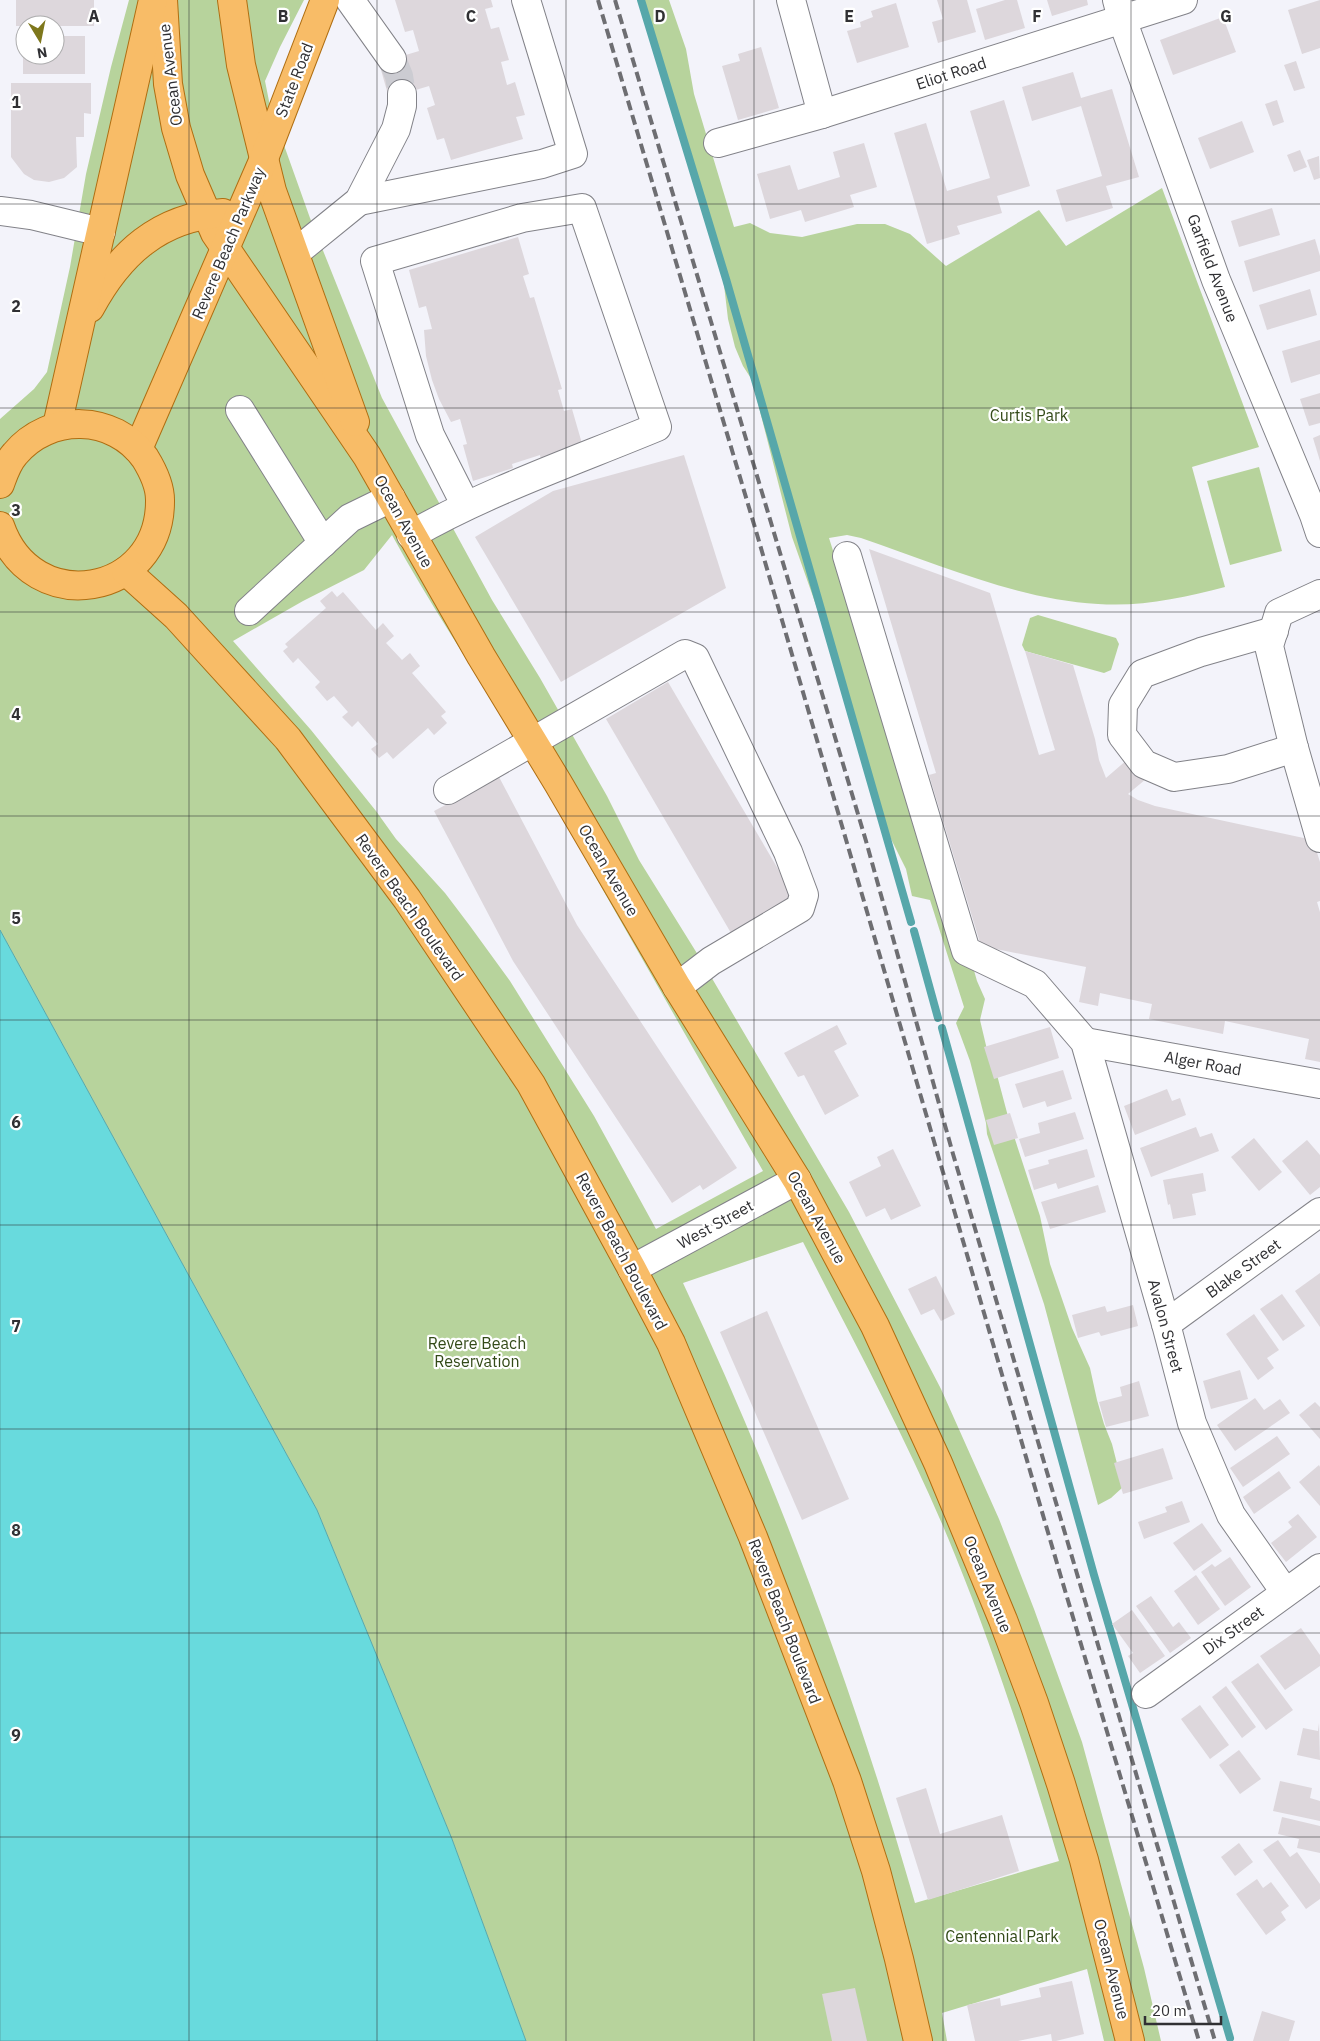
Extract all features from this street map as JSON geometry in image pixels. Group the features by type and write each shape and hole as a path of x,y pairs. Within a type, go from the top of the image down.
{"main road":[{"path":"57,426 153,0"},
{"name":"Ocean Avenue","path":"162,0 168,75 176,128 190,175 206,215 225,250 367,456 411,535 677,987 797,1180 875,1326 938,1463 1004,1620 1062,1784 1110,1958 1130,2041"},
{"name":"Revere Beach Parkway","path":"138,449 263,161 241,65 232,0"},
{"name":"State Road","path":"263,161 325,0"},
{"name":"Ocean Avenue","path":"263,161 367,456"},
{"path":"79,329 94,300 123,261 142,242 158,231 177,222 206,215 242,212 267,217 281,226 291,243"},
{"path":"0,526 5,541 16,558 31,571 51,581 71,586 88,586 110,580 126,571 140,558 156,532 160,513 157,484 152,468 138,449 123,436 96,425 80,423 57,426 43,431 24,444 2,472"},
{"name":"Revere Beach Boulevard","path":"126,571 176,616 288,739 407,899 531,1084 632,1269 671,1343 749,1528 847,1781 876,1870 918,2041"}],"street":[{"path":"350,0 392,59"},
{"path":"291,243 359,201 542,164 573,154 526,0"},
{"path":"791,0 822,114"},
{"name":"Eliot Road","path":"718,143 822,114 1120,10 1183,0"},
{"name":"Garfield Avenue","path":"1120,10 1216,280 1318,520"},
{"path":"359,201 396,129 402,106 402,94"},
{"path":"411,535 450,513 656,427 582,208 522,218 374,261 430,435 466,506"},
{"path":"0,211 31,215 100,232"},
{"path":"240,410 323,543"},
{"path":"249,611 350,518 391,498"},
{"path":"847,556 966,951 1035,984 1085,1042"},
{"path":"1320,594 1279,613 1269,646 1294,748 1320,838"},
{"path":"1274,631 1201,652 1142,674 1123,705 1122,735 1144,764 1174,777 1228,769 1294,748"},
{"path":"448,790 685,654 695,658 788,852 804,896 800,908 710,961 677,987"},
{"name":"Alger Road","path":"1085,1042 1320,1084"},
{"name":"Avalon Street","path":"1085,1042 1166,1324 1192,1423 1231,1515 1286,1592"},
{"name":"West Street","path":"632,1269 797,1180"},
{"name":"Blake Street","path":"1166,1324 1320,1212"},
{"name":"Dix Street","path":"1146,1694 1320,1568"}],"green space":[{"name":"Revere Beach Reservation","path":"129,0 304,0 265,81 270,106 310,218 382,398 492,600 540,678 607,796 639,860 703,963 849,1212 941,1389 999,1519 1082,1742 1144,1968 1161,2041 1104,2041 1087,1969 942,2013 947,2041 526,2041 452,1839 317,1510 0,930 0,419 34,389 47,372 70,267 86,174","holes":["392,535 441,619 544,783 763,1171 656,1229 594,1116 510,981 445,893 396,839 311,730 233,641 303,601 364,570","803,1242 902,1436 955,1555 1011,1707 1059,1861 915,1903 840,1666 811,1588 750,1434 683,1283"]},
{"name":"Curtis Park","path":"642,0 669,0 686,49 694,94 734,227 750,223 770,233 802,237 857,224 885,224 910,234 946,266 1039,210 1066,246 1162,188 1259,447 1192,467 1225,587 1193,595 1162,601 1114,605 1067,601 1007,588 861,538 847,535 829,538 855,620 888,742 900,762 985,999 980,1020 989,1058 997,1075 1010,1124 1040,1216 1050,1264 1072,1328 1090,1368 1097,1400 1112,1444 1123,1487 1111,1498 1098,1505 1044,1304 987,1134 986,1123 970,1061 956,1023 964,1007 930,900 912,896 906,869 881,819 836,662 792,537 752,380 743,366 735,347 728,319 724,285 704,202 680,123 669,97"},
{"path":"1259,467 1282,551 1230,565 1207,481"},
{"path":"1038,615 1116,638 1119,644 1111,670 1104,673 1025,651 1022,645 1030,618"}],"water":[{"path":"0,930 317,1510 452,1839 526,2041 0,2041"}],"building":[{"path":"16,0 94,0 94,26 65,26 65,15 16,15"},
{"path":"395,0 491,0 493,7 485,9 491,29 499,27 509,60 501,62 507,85 515,82 525,115 516,117 523,139 451,160 444,138 437,140 427,108 435,105 429,86 389,98 379,63 419,51 413,30 405,32"},
{"path":"937,0 967,0 976,32 938,43 932,22 943,19"},
{"path":"1005,0 1017,0 1025,28 985,40 976,9"},
{"path":"1047,0 1087,0 1088,5 1052,16"},
{"path":"1320,0 1320,48 1302,54 1288,10"},
{"path":"896,3 909,47 857,63 847,31 861,27 860,22 873,17 871,11"},
{"path":"1223,17 1236,52 1173,75 1160,40"},
{"path":"65,36 85,36 85,74 23,74 23,65 65,65"},
{"path":"761,47 779,108 738,120 722,66 740,61 738,54"},
{"path":"1296,61 1305,88 1294,91 1284,65"},
{"path":"1073,72 1081,98 1112,89 1139,177 1106,186 1113,208 1066,222 1056,190 1102,176 1081,106 1032,121 1022,87"},
{"path":"11,83 91,83 91,114 84,113 84,137 76,137 77,167 64,178 49,182 34,180 24,174 11,157"},
{"path":"1004,100 1030,186 997,196 1002,213 957,226 960,234 927,244 894,133 926,123 947,191 990,178 970,111"},
{"path":"1277,100 1284,122 1273,126 1265,104"},
{"path":"1242,121 1254,152 1210,169 1198,138"},
{"path":"864,143 877,187 850,195 854,207 805,222 801,210 770,219 757,174 790,165 798,190 840,177 833,152"},
{"path":"1300,150 1307,167 1294,172 1287,155"},
{"path":"1319,156 1320,178 1314,180 1307,160"},
{"path":"1272,208 1280,235 1239,247 1231,221"},
{"path":"518,237 529,274 523,276 530,298 534,297 562,389 558,390 564,411 572,409 583,447 541,460 540,455 512,464 513,468 473,481 463,445 467,444 460,419 451,422 432,380 426,356 424,330 432,329 426,306 419,308 409,270"},
{"path":"1315,239 1320,256 1320,271 1253,292 1244,261"},
{"path":"1310,289 1317,315 1267,330 1259,305"},
{"path":"1320,340 1320,374 1291,383 1282,351"},
{"path":"1320,393 1320,423 1309,426 1300,399"},
{"path":"1320,435 1320,461 1313,438"},
{"path":"684,455 726,588 561,682 475,537 553,491"},
{"path":"869,549 990,593 1039,755 1055,750 1025,651 1073,665 1095,739 1099,760 1106,778 1128,759 1146,779 1128,794 1155,806 1313,840 1320,862 1320,901 1317,902 1320,912 1320,1062 1305,1059 1309,1039 1225,1021 1223,1034 1149,1019 1152,1004 1100,993 1098,1006 1079,1002 1086,967 981,946 929,775 936,773"},
{"path":"332,591 337,597 343,592 376,630 383,623 394,636 386,643 402,660 410,653 420,666 412,673 446,712 441,716 447,723 434,735 428,728 393,759 387,752 379,758 371,749 378,744 358,721 352,727 342,717 348,712 334,696 327,701 315,687 320,682 298,658 293,663 283,651 288,647 285,644 326,608 320,601"},
{"path":"668,682 794,896 731,933 606,719"},
{"path":"499,777 577,925 737,1168 703,1190 700,1185 672,1203 513,961 434,811"},
{"path":"837,1025 847,1044 834,1051 859,1096 825,1115 804,1075 798,1077 784,1053"},
{"path":"1050,1027 1059,1058 994,1079 984,1047"},
{"path":"1063,1070 1072,1099 1047,1107 1045,1101 1023,1108 1015,1084"},
{"path":"1167,1089 1172,1101 1180,1098 1186,1115 1135,1135 1124,1106"},
{"path":"1075,1112 1084,1139 1025,1157 1019,1139 1040,1133 1038,1123"},
{"path":"1010,1113 1018,1138 994,1145 986,1120"},
{"path":"1196,1127 1200,1137 1212,1133 1219,1151 1151,1177 1140,1148"},
{"path":"1254,1138 1282,1172 1259,1191 1231,1157"},
{"path":"1307,1140 1320,1155 1320,1187 1310,1195 1282,1161"},
{"path":"893,1149 921,1206 891,1220 885,1208 866,1217 849,1182 881,1166 877,1157"},
{"path":"1087,1149 1095,1177 1058,1189 1056,1183 1034,1190 1028,1170 1049,1164 1048,1160"},
{"path":"1203,1173 1206,1191 1192,1194 1196,1215 1173,1219 1163,1180"},
{"path":"1098,1185 1106,1212 1050,1229 1041,1202"},
{"path":"1320,1273 1320,1327 1295,1291"},
{"path":"936,1276 955,1314 941,1321 934,1309 921,1315 908,1289"},
{"path":"1282,1294 1305,1326 1283,1341 1260,1309"},
{"path":"1133,1305 1138,1326 1101,1336 1099,1332 1078,1338 1072,1315 1105,1306 1107,1312"},
{"path":"767,1311 849,1499 802,1520 720,1332"},
{"path":"1254,1314 1279,1350 1267,1358 1274,1368 1258,1380 1226,1334"},
{"path":"1240,1370 1248,1399 1211,1409 1203,1381"},
{"path":"1139,1381 1149,1416 1106,1427 1099,1402 1122,1396 1120,1387"},
{"path":"1255,1398 1264,1410 1280,1399 1290,1413 1235,1451 1217,1425"},
{"path":"1315,1402 1320,1407 1320,1439 1299,1415"},
{"path":"1277,1436 1290,1454 1243,1487 1230,1468"},
{"path":"1163,1448 1173,1479 1123,1494 1114,1463"},
{"path":"1319,1465 1320,1467 1320,1506 1299,1482"},
{"path":"1279,1471 1291,1488 1254,1514 1243,1497"},
{"path":"1182,1501 1190,1522 1144,1539 1138,1522 1167,1512 1165,1507"},
{"path":"1298,1514 1317,1537 1286,1562 1271,1543 1292,1527 1288,1522"},
{"path":"1202,1523 1222,1551 1194,1571 1173,1543"},
{"path":"1230,1557 1251,1587 1225,1606 1201,1572 1212,1564 1215,1567"},
{"path":"1196,1575 1220,1609 1198,1625 1174,1591"},
{"path":"1151,1596 1173,1627 1179,1622 1191,1638 1170,1653 1136,1606"},
{"path":"1132,1610 1165,1656 1140,1673 1128,1656 1133,1653 1112,1624"},
{"path":"1301,1628 1320,1655 1320,1666 1285,1690 1260,1656"},
{"path":"1258,1663 1293,1710 1266,1730 1231,1682"},
{"path":"1226,1686 1256,1727 1242,1738 1212,1697"},
{"path":"1200,1705 1229,1745 1210,1759 1181,1719"},
{"path":"1319,1723 1320,1760 1297,1755 1303,1728 1318,1731"},
{"path":"1239,1750 1261,1779 1240,1794 1219,1765"},
{"path":"1280,1781 1312,1788 1310,1798 1320,1801 1320,1821 1273,1811"},
{"path":"926,1788 940,1834 1002,1815 1019,1871 928,1900 896,1798"},
{"path":"1282,1817 1320,1826 1320,1853 1297,1848 1299,1839 1278,1834"},
{"path":"1278,1840 1290,1857 1297,1852 1320,1884 1320,1899 1306,1909 1263,1850"},
{"path":"1239,1843 1253,1862 1235,1876 1221,1857"},
{"path":"1257,1879 1263,1888 1271,1882 1289,1906 1281,1912 1286,1920 1266,1935 1236,1894"},
{"path":"1072,1981 1084,2034 1056,2041 1052,2041 1051,2034 1018,2041 975,2041 967,2005 1000,1998 1001,2006 1041,1997 1039,1988"},
{"path":"855,1988 867,2041 832,2041 822,1994"},
{"path":"1262,2011 1295,2021 1289,2041 1253,2041"}],"waterway":[{"path":"641,0 726,279 911,922"},
{"path":"914,931 938,1018"},
{"path":"942,1028 1094,1575 1230,2038"}],"tunnel":[{"path":"392,59 399,76 402,94"}],"railway":[{"path":"598,0 756,531 1061,1577 1199,2041"},
{"path":"615,0 866,841 953,1154 1215,2041"}],"park label":[{"name":"Centennial Park","path":"1002,1936"}]}
